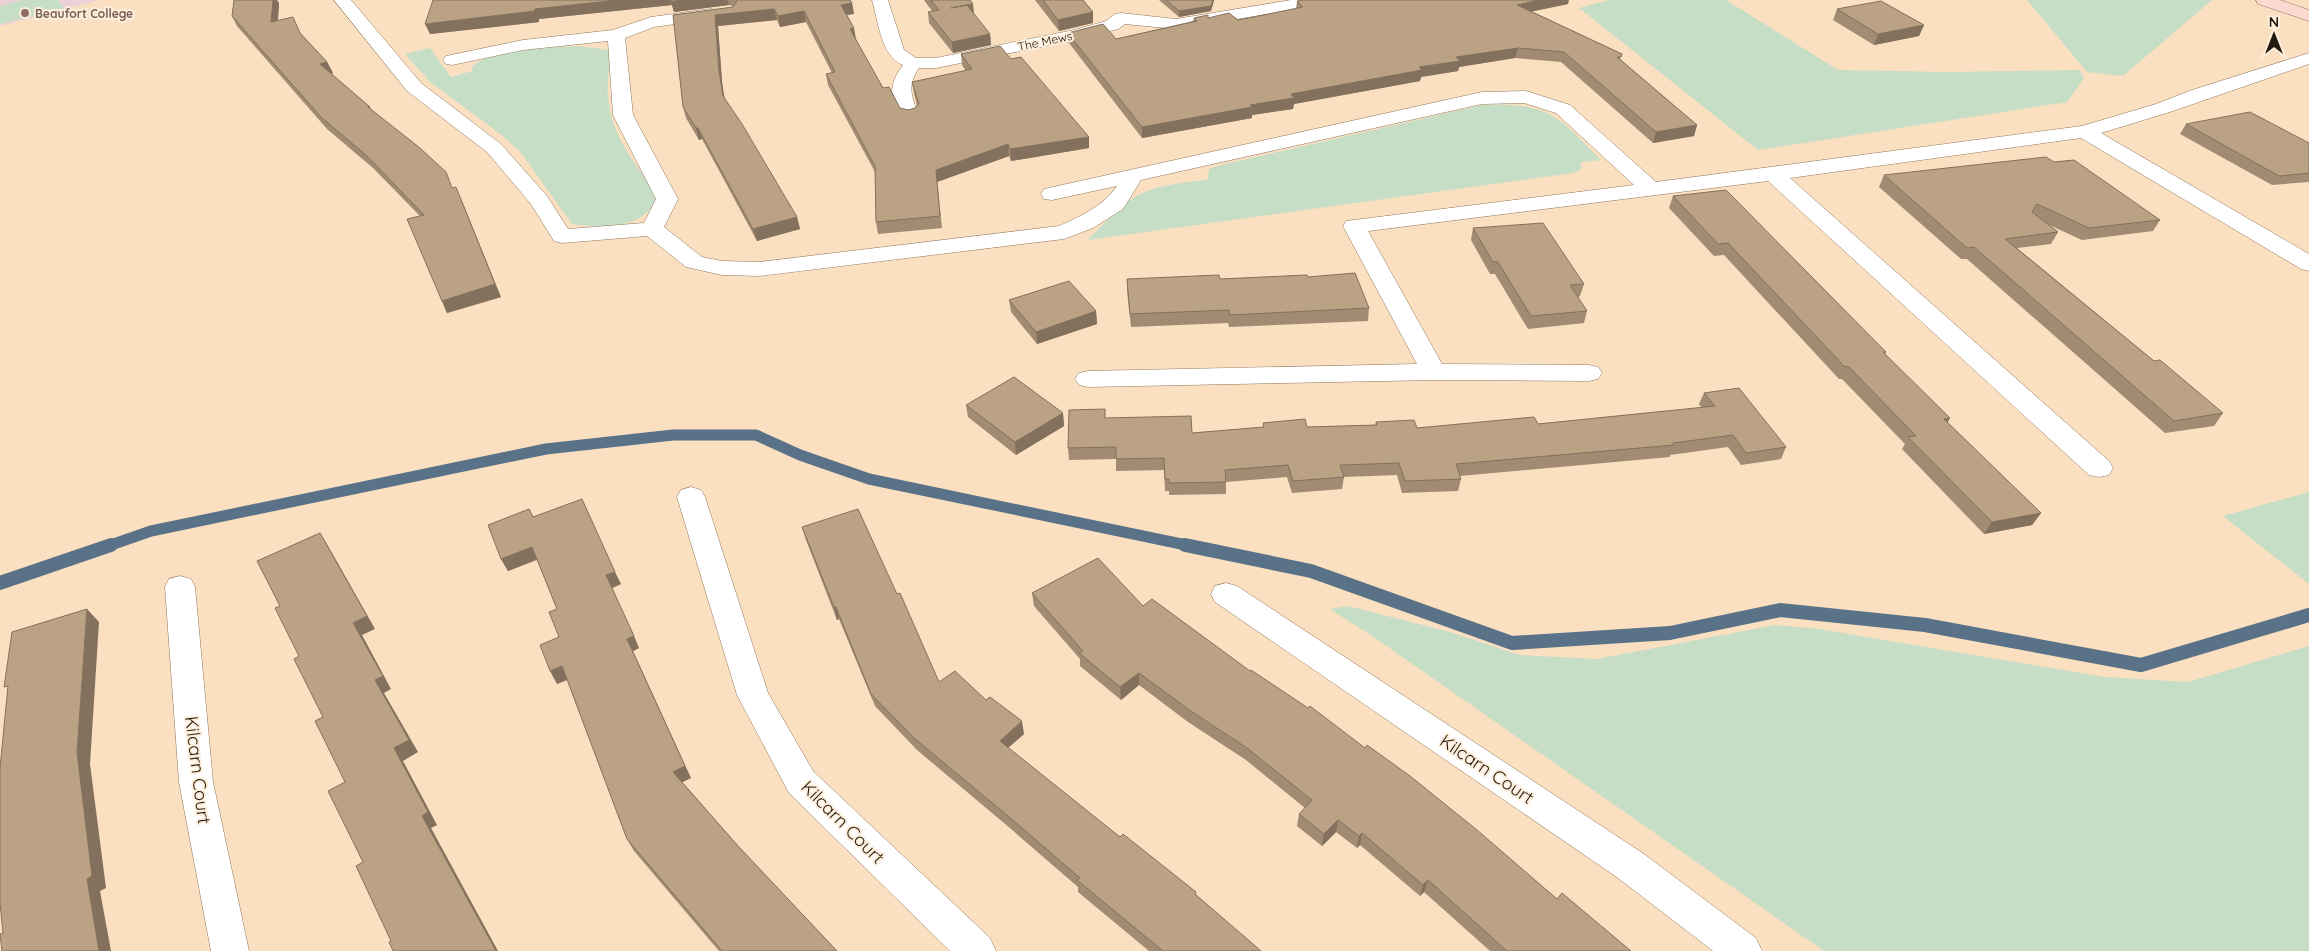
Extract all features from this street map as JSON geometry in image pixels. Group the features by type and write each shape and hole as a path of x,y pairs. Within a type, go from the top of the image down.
{"main road":[{"path":"2264,0 2309,16"}],"street":[{"path":"342,0 414,88 494,148 539,201 562,236 652,229 694,262 722,268 759,269 1064,232 1085,224 1115,204 1135,174"},
{"path":"880,0 896,52 903,59 914,63 903,76 900,86 900,95 909,114"},
{"name":"The Mews","path":"914,63 969,57 1076,35 1112,25 1118,11 1176,24 1322,0"},
{"path":"452,60 523,45 616,35 651,22 729,12"},
{"path":"616,35 623,115 667,199 652,229"},
{"path":"1434,372 1354,226 1773,174 2084,132 2163,108 2199,94 2309,58"},
{"path":"1052,194 1482,98 1526,98 1562,109 1651,189"},
{"path":"2084,132 2309,264"},
{"path":"1773,174 2099,468"},
{"path":"1088,379 1434,372 1589,373"},
{"name":"Kilcarn Court","path":"691,497 753,695 801,782 977,951"},
{"name":"Kilcarn Court","path":"180,588 196,782 230,951"},
{"name":"Kilcarn Court","path":"1226,594 1631,866 1743,951"}],"shaded area":[{"name":"Beaufort College","path":"0,0 100,0 0,26"}],"green space":[{"name":"Beaufort College","path":"23,0 58,0 64,8 0,24 0,6"},
{"path":"1609,0 1726,0 1838,70 1947,72 2080,70 2084,78 2067,102 1758,150 1579,8"},
{"path":"2027,0 2212,0 2123,76 2087,72"},
{"path":"577,46 610,50 608,90 610,110 614,124 625,148 657,194 652,206 645,214 622,224 596,226 572,224 521,153 503,136 430,82 405,54 430,48 451,77 472,71 472,67 481,60 506,52"},
{"path":"1482,105 1523,106 1537,109 1550,115 1573,132 1601,160 1581,162 1581,170 1573,173 1088,240 1134,197 1156,188 1208,179 1209,169 1217,166"},
{"path":"2309,492 2309,584 2223,516"},
{"path":"1348,606 1450,632 1520,655 1597,659 1775,625 1820,629 2104,677 2188,682 2309,646 2309,951 1824,951 1375,638 1330,609"}],"building":[{"path":"234,0 273,0 271,22 293,17 300,33 327,62 320,64 446,172 452,188 456,187 495,284 442,301 407,219 424,215 367,156 321,117 232,16"},
{"path":"433,0 618,0 425,24"},
{"path":"737,0 850,0 852,3 841,5 854,28 850,29 883,88 889,87 900,108 908,110 915,108 919,104 912,82 972,69 961,54 1000,46 1011,59 1021,57 1089,137 1010,149 1008,144 936,170 940,216 876,222 876,168 826,74 835,72 804,11 778,16 774,9 715,15 719,71 723,96 742,124 797,217 753,229 698,128 696,128 683,107 673,15 733,7"},
{"path":"931,0 970,0 973,4 967,5 990,34 952,42 928,12 939,10"},
{"path":"1043,0 1083,0 1093,12 1058,20"},
{"path":"1166,0 1213,0 1211,6 1179,11"},
{"path":"1539,0 1517,5 1622,54 1621,57 1617,57 1697,125 1656,132 1564,52 1518,48 1456,57 1460,61 1419,67 1422,70 1291,94 1294,98 1250,105 1252,107 1142,127 1068,33 1103,24 1116,39 1197,21 1194,18 1208,15 1208,18 1229,13 1238,20 1303,7 1297,1"},
{"path":"1881,1 1924,25 1878,34 1837,9"},
{"path":"2250,112 2309,143 2309,173 2279,176 2186,124"},
{"path":"2046,157 2054,162 2074,160 2160,220 2089,228 2037,204 2032,212 2058,232 2005,239 2154,361 2160,360 2223,413 2174,421 1974,247 1967,248 1884,175"},
{"path":"1726,190 1886,352 1883,352 1950,418 1944,419 2041,513 1992,522 1908,437 1916,436 1848,366 1845,367 1728,243 1718,244 1673,196"},
{"path":"1543,223 1584,284 1570,285 1587,311 1531,316 1498,262 1493,262 1473,228"},
{"path":"1355,273 1369,308 1230,315 1229,310 1130,314 1127,279 1219,275 1220,279 1307,275 1308,277"},
{"path":"1069,281 1096,311 1036,332 1009,300"},
{"path":"1014,377 1063,413 1015,442 966,405"},
{"path":"1739,388 1786,447 1746,453 1733,435 1673,443 1674,445 1456,464 1461,479 1405,481 1399,463 1340,465 1344,477 1293,481 1288,465 1225,470 1226,482 1169,483 1169,479 1165,479 1164,458 1116,459 1116,447 1068,448 1069,410 1105,409 1105,418 1191,416 1192,433 1264,427 1263,423 1305,419 1307,427 1377,425 1376,422 1414,420 1417,428 1534,417 1538,424 1715,406 1704,393"},
{"path":"582,499 615,572 606,575 634,636 627,639 685,766 673,772 739,847 837,951 722,951 627,839 562,666 550,671 540,645 559,637 549,612 557,609 532,547 501,559 488,525 529,509 533,517"},
{"path":"858,509 897,594 900,593 939,682 955,671 986,700 990,697 1022,721 1000,741 1120,837 1123,834 1196,892 1195,894 1261,951 1163,951 1077,880 1080,878 914,738 871,694 802,527"},
{"path":"320,533 367,616 353,623 383,676 375,680 409,740 394,748 428,812 422,816 496,951 393,951 389,942 391,941 356,866 363,862 328,791 345,782 315,721 323,717 294,659 299,656 275,608 280,606 257,561"},
{"path":"1098,558 1143,606 1152,599 1250,671 1308,708 1310,706 1365,748 1367,745 1410,776 1477,830 1557,899 1562,893 1631,951 1507,951 1428,880 1423,885 1362,833 1359,836 1338,820 1324,834 1299,814 1312,800 1247,748 1188,709 1139,673 1120,687 1079,653 1083,651 1032,593"},
{"path":"87,609 77,752 92,876 87,879 99,951 2,951 0,934 3,933 0,903 0,768 8,686 4,687 12,632"}],"waterway":[{"path":"108,546 151,531 546,449 673,435 756,435 800,455 869,479 1191,546"},
{"path":"0,583 111,545"},
{"path":"1185,545 1311,571 1512,643 1670,633 1780,610 1925,625 2141,665 2309,615"}],"place":[{"name":"Beaufort College","path":"25,13"}]}
